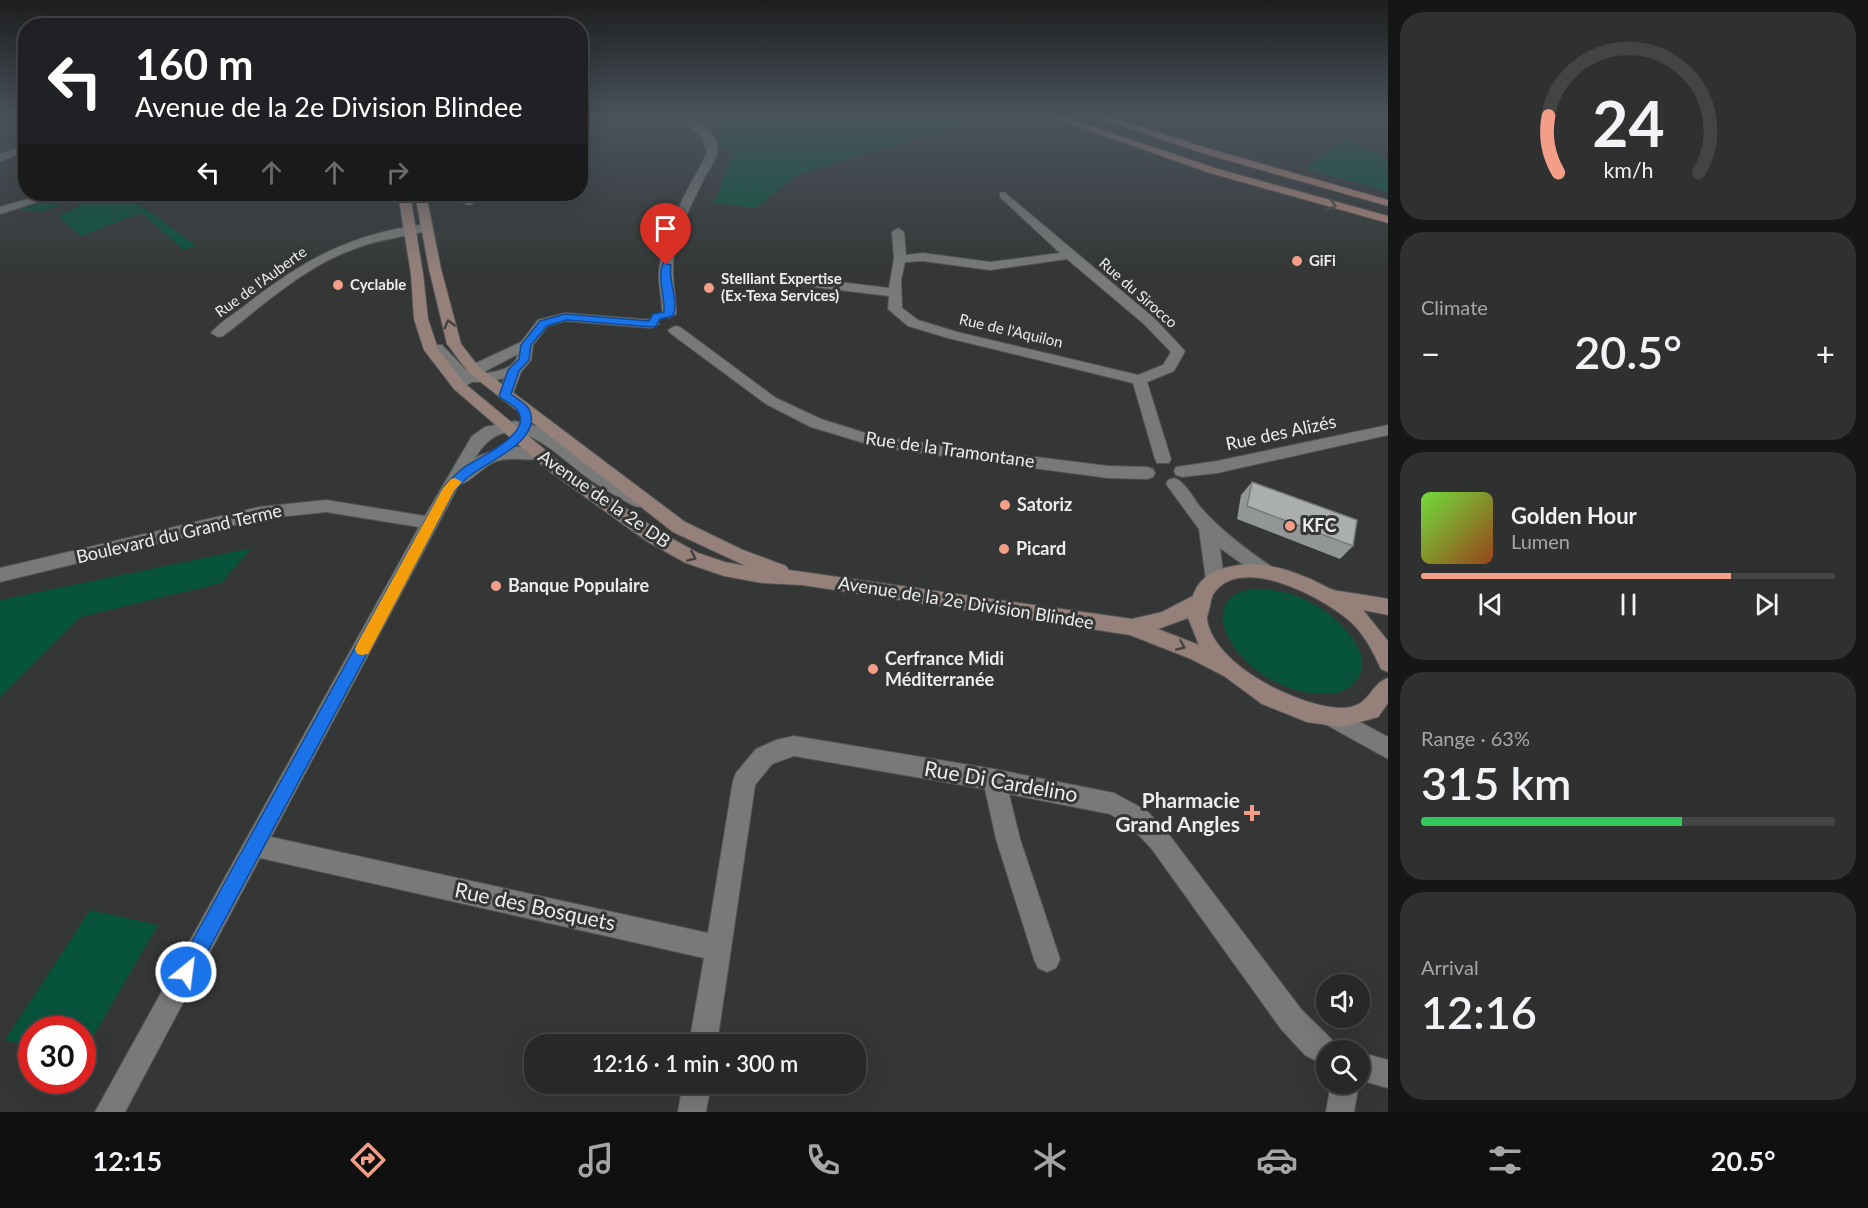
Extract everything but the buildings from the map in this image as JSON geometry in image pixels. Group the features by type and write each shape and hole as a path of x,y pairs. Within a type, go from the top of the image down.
{"main road":[{"path":"1209,169 1388,220"},
{"path":"1268,169 1388,202"},
{"path":"405,201 417,274 421,319 426,336"},
{"path":"421,201 454,344 483,407 516,430"},
{"path":"471,379 505,396 660,514"},
{"name":"Avenue de la 2e DB","path":"516,430 540,454 654,537 692,558 724,569 762,576 802,578"},
{"name":"Avenue de la 2e DB","path":"660,514 708,542 802,578"},
{"path":"1387,653 1359,619 1331,596 1299,580 1266,572 1238,572 1215,580 1205,590 1199,602 1199,622 1209,645 1228,669 1250,687 1276,702 1304,712 1332,717 1355,715 1374,708 1387,694"},
{"name":"Avenue de la 2e Division Blindee","path":"802,578 1131,627 1198,653 1228,669"},
{"path":"1331,596 1388,607"},
{"name":"Avenue de la 2e Division Blindee","path":"1131,627 1163,621 1199,602"}],"street":[{"path":"669,314 670,299 665,274 670,239 704,169"},
{"name":"Rue du Sirocco","path":"1004,195 1069,255 1149,321 1178,351 1169,368 1139,380"},
{"path":"0,211 33,201"},
{"name":"Rue de l'Auberte","path":"218,333 326,256 380,236 426,228"},
{"path":"781,279 895,293 900,259 898,232"},
{"path":"900,259 923,257 990,266 1069,255"},
{"name":"Rue de l'Aquilon","path":"895,293 895,309 913,323 1139,380"},
{"path":"471,379 497,358 526,345 543,323 565,317 652,324 663,332 675,330 683,323 681,318 669,314 657,316 652,324"},
{"name":"Rue de la Tramontane","path":"675,330 771,401 816,423 877,442 1108,472 1147,473 1159,482 1178,478"},
{"path":"426,336 449,364 471,379 514,370"},
{"path":"505,396 514,370 524,360 526,345"},
{"path":"460,354 482,360 497,358"},
{"path":"1139,380 1162,459"},
{"path":"110,1112 449,488 478,440 484,420 483,407"},
{"path":"497,454 526,419 523,409"},
{"name":"Rue des Alizés","path":"1178,478 1217,467 1388,430"},
{"path":"478,440 490,431 538,432 598,477 660,514"},
{"path":"449,488 467,471 497,454 515,451 540,454"},
{"path":"1147,473 1145,467 1152,459 1162,459 1177,465 1178,478 1208,529 1239,555 1266,572"},
{"name":"Boulevard du Grand Terme","path":"0,575 259,513 295,508 326,506 431,523"},
{"path":"1208,529 1215,580"},
{"path":"1332,717 1388,749"},
{"name":"Rue Di Cardelino","path":"718,948 744,781 759,759 774,750 794,746 994,780 1114,804 1139,819 1159,840 1291,1018 1316,1046"},
{"path":"994,780 1008,839 1047,959"},
{"name":"Rue des Bosquets","path":"256,845 718,948"},
{"path":"705,1034 718,948"},
{"path":"1370,1069 1388,1074"},
{"path":"692,1112 695,1094"},
{"path":"1340,1112 1344,1094"}],"green space":[{"path":"726,169 817,169 797,175 756,208 714,203"},
{"path":"1308,169 1388,169 1388,192"},
{"path":"47,201 71,201 42,211 17,210"},
{"path":"75,201 135,201 196,246 184,250 141,213 80,236 58,216 80,205"},
{"path":"252,548 221,583 80,617 0,697 0,600"},
{"path":"1254,589 1278,591 1300,597 1335,619 1353,639 1359,651 1362,662 1360,673 1353,684 1335,693 1319,694 1292,689 1259,672 1242,657 1227,636 1223,624 1223,613 1227,603 1236,594"},
{"path":"90,910 158,925 96,1031 96,1016 21,1016"},
{"path":"18,1020 18,1044 5,1040"}],"slow traffic":[{"path":"362,649 449,488 455,482"}],"place":[{"name":"GiFi","path":"1297,261"},
{"name":"Cyclable","path":"338,285"},
{"name":"Stelliant Expertise (Ex-Texa Services)","path":"709,288"},
{"name":"Satoriz","path":"1005,505"},
{"name":"KFC","path":"1290,526"},
{"name":"Picard","path":"1004,549"},
{"name":"Banque Populaire","path":"496,586"},
{"name":"Cerfrance Midi Méditerranée","path":"873,669"},
{"name":"Pharmacie Grand Angles","path":"1252,813"}],"route":[{"path":"186,972 449,488 467,471 497,454 514,441 524,427 526,419 523,409 505,396 514,370 524,360 526,345 534,333 543,323 565,317 652,324 657,316 669,314 670,299 665,274 666,265"}]}
